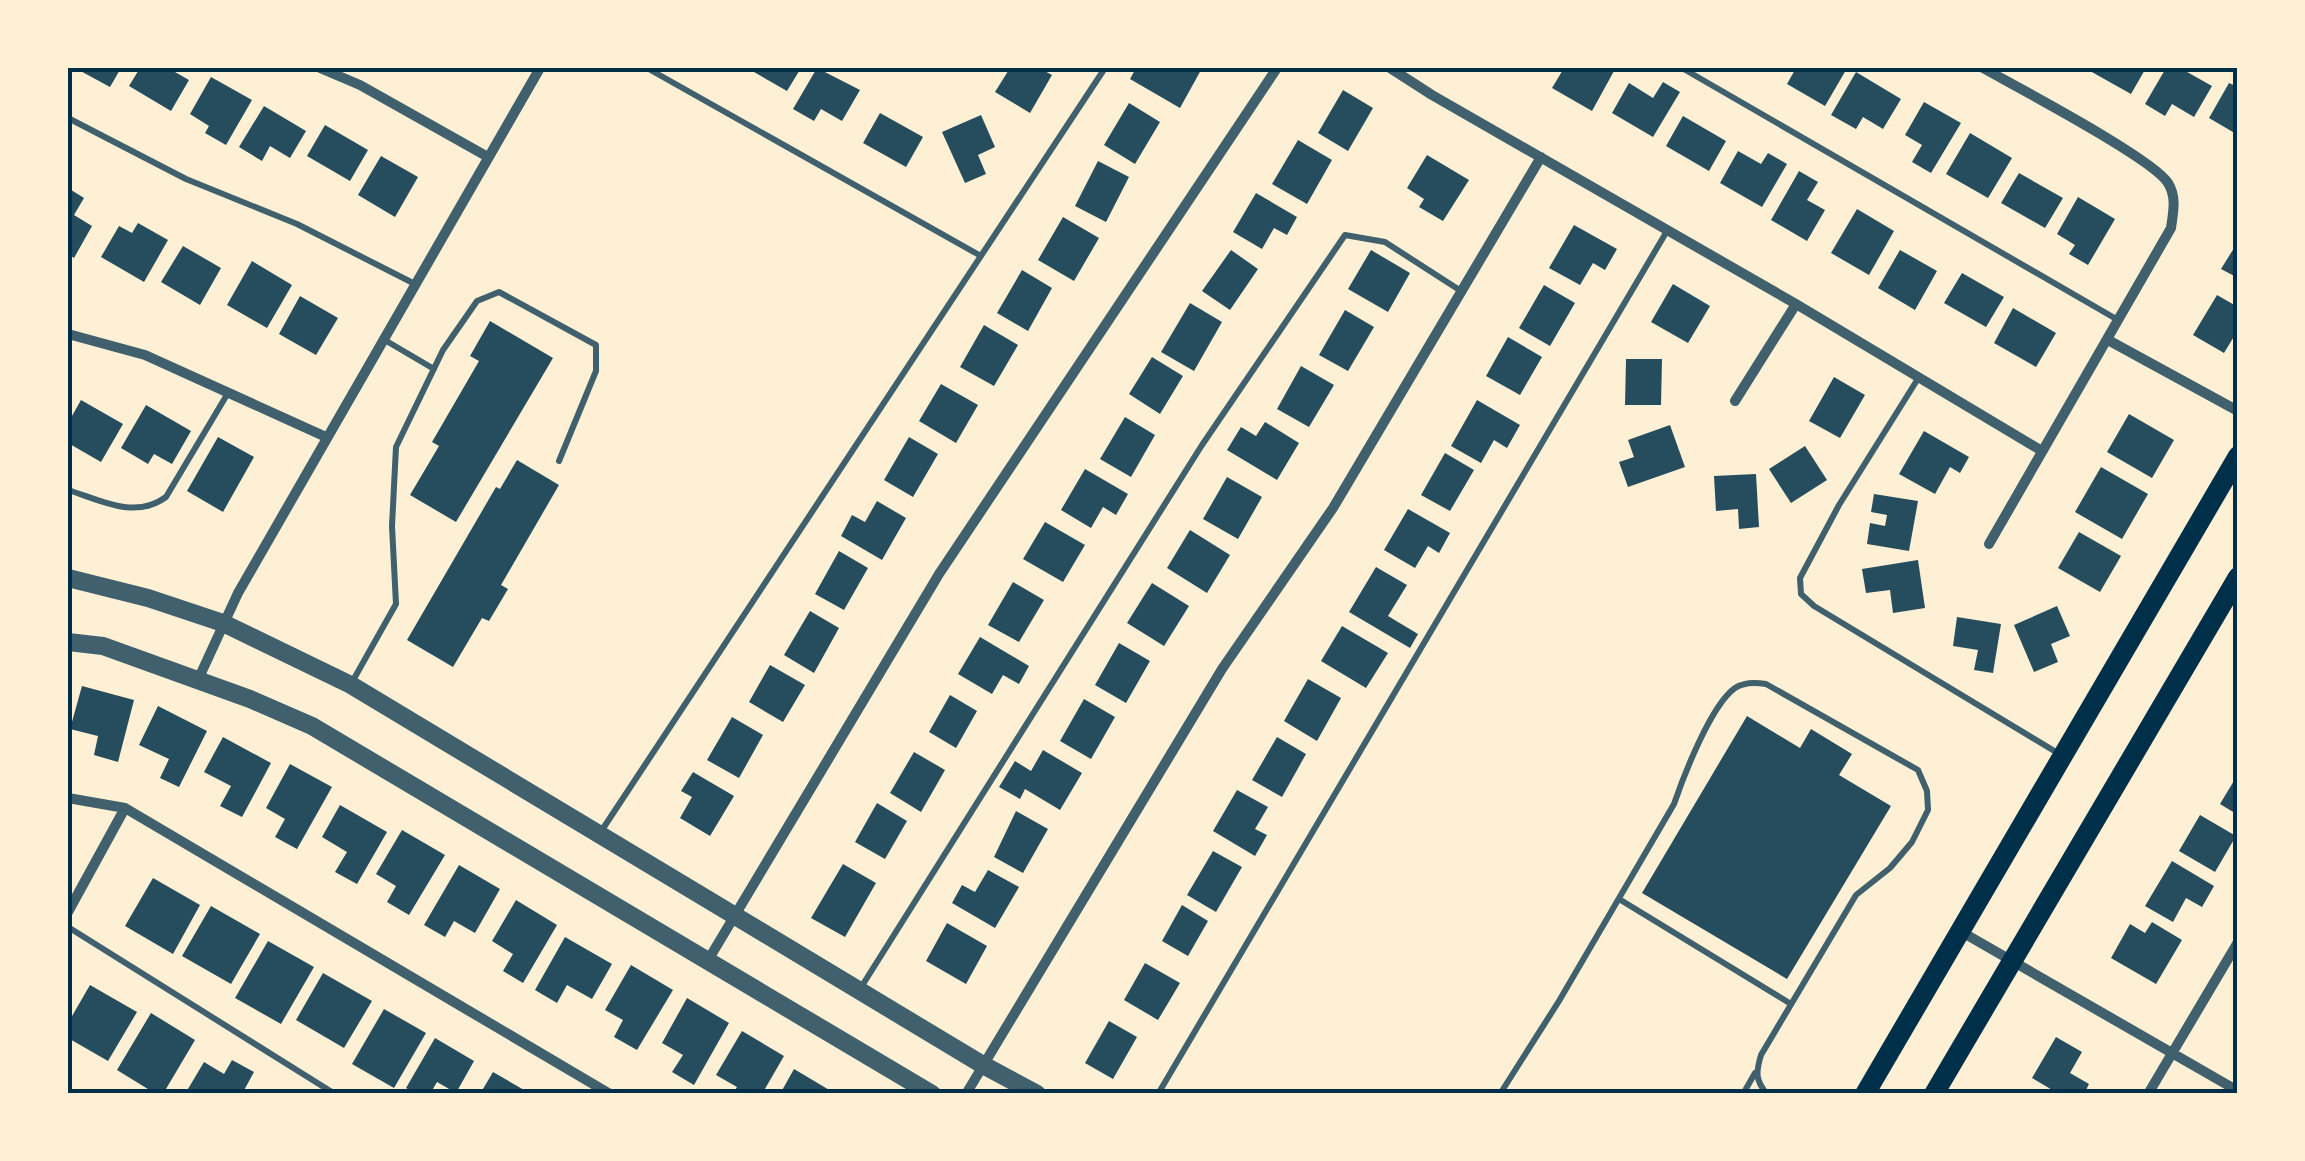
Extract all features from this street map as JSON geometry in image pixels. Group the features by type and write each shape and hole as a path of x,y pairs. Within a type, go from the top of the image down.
{"main road":[{"path":"1864,1094 2238,456"},
{"path":"1934,1094 2238,577"}],"street":[{"path":"320,68 360,85 488,157"},
{"path":"198,682 223,622 540,68"},
{"path":"707,962 940,574 1277,68"},
{"path":"1390,68 2042,451"},
{"path":"1983,68 2140,159 2168,182 2175,205 2171,228 1989,544"},
{"path":"966,1094 1222,669 1333,508 1542,157"},
{"path":"1735,401 1796,304"},
{"path":"68,334 144,355 326,438"},
{"path":"2108,340 2238,411"},
{"path":"68,578 223,622 351,686 1037,1094"},
{"path":"68,642 103,646 312,726 932,1094"},
{"path":"68,798 125,808 610,1094"},
{"path":"68,912 125,808"},
{"path":"1960,931 2238,1092"},
{"path":"2148,1094 2238,942"}],"lane":[{"path":"647,68 981,256"},
{"path":"600,834 1105,68"},
{"path":"1682,68 2119,320"},
{"path":"68,118 186,179 297,224 414,284"},
{"path":"1158,1094 1668,230"},
{"path":"860,990 1202,444 1346,234 1385,242 1461,291"},
{"path":"351,686 396,604 392,526 396,447 442,350 478,301 499,292 596,344 596,371 558,462"},
{"path":"383,338 434,369"},
{"path":"1918,377 1800,578 1800,594 2062,755"},
{"path":"68,490 112,505 136,509 152,506 166,497 228,393"},
{"path":"1500,1094 1674,804 1684,775 1723,698 1738,685 1754,682 1766,684 1918,770 1927,792 1928,810 1912,842 1890,868 1856,895 1760,1056 1743,1094"},
{"path":"1619,899 1791,1004"},
{"path":"68,927 335,1094"},
{"path":"1756,1072 1758,1083 1767,1094"}],"building":[{"path":"75,68 121,68 110,87"},
{"path":"140,68 168,68 189,80 171,111 129,86"},
{"path":"747,68 801,68 787,91"},
{"path":"817,68 860,90 842,121 821,109 814,121 793,109"},
{"path":"1010,68 1039,68 1052,75 1030,113 995,92"},
{"path":"1136,68 1201,70 1180,108 1130,79"},
{"path":"1564,68 1614,71 1592,111 1552,88"},
{"path":"1796,68 1846,70 1825,106 1787,84"},
{"path":"2146,68 2131,94 2090,71"},
{"path":"2166,68 2180,68 2212,86 2194,117 2172,104 2165,116 2145,104"},
{"path":"1856,72 1901,99 1883,129 1863,117 1856,129 1831,115"},
{"path":"211,77 252,100 226,145 205,133 209,126 190,114"},
{"path":"1663,82 1680,92 1653,137 1612,113 1629,83 1653,98"},
{"path":"2229,83 2238,87 2238,135 2209,118"},
{"path":"1343,90 1373,108 1348,151 1318,133"},
{"path":"1924,102 1961,123 1931,173 1912,162 1922,145 1905,135"},
{"path":"1129,103 1160,122 1135,164 1104,145"},
{"path":"264,106 306,131 290,158 270,146 262,161 239,147"},
{"path":"880,113 923,137 906,167 863,143"},
{"path":"981,115 995,147 978,155 986,174 965,183 942,132"},
{"path":"1683,116 1726,141 1709,171 1666,146"},
{"path":"325,125 368,150 350,181 307,156"},
{"path":"1970,133 2012,158 1988,198 1946,174"},
{"path":"1298,140 1332,160 1307,204 1272,184"},
{"path":"1738,151 1761,164 1768,153 1787,164 1762,207 1720,183"},
{"path":"1427,155 1469,180 1443,221 1419,207 1424,199 1407,188"},
{"path":"381,156 418,177 395,217 358,195"},
{"path":"1098,161 1129,177 1106,222 1075,206"},
{"path":"1799,171 1818,182 1807,200 1825,210 1807,241 1771,220"},
{"path":"2019,173 2063,198 2045,228 2001,203"},
{"path":"68,188 84,198 74,215 92,226 74,258 68,254"},
{"path":"1256,193 1297,217 1287,235 1274,228 1262,249 1233,232"},
{"path":"2078,197 2115,219 2088,265 2069,254 2075,245 2057,234"},
{"path":"1857,209 1894,231 1869,275 1831,253"},
{"path":"1063,217 1099,238 1074,281 1038,260"},
{"path":"138,223 168,240 144,282 101,257 119,226 132,233"},
{"path":"1574,225 1617,249 1605,270 1593,263 1580,285 1549,268"},
{"path":"183,246 221,268 200,305 161,282"},
{"path":"2234,248 2238,250 2238,278 2221,269"},
{"path":"1231,250 1258,269 1230,310 1202,291"},
{"path":"1371,250 1410,273 1388,312 1348,289"},
{"path":"1900,250 1937,271 1915,310 1878,288"},
{"path":"252,261 292,285 267,328 227,305"},
{"path":"1022,270 1052,288 1028,331 997,313"},
{"path":"1962,273 2004,297 1986,327 1944,303"},
{"path":"1673,284 1710,306 1688,343 1651,322"},
{"path":"1544,285 1575,303 1550,346 1519,328"},
{"path":"2217,295 2238,307 2238,330 2224,353 2193,335"},
{"path":"300,296 338,318 316,355 279,334"},
{"path":"1190,303 1222,322 1194,371 1161,352"},
{"path":"2013,308 2056,333 2036,367 1994,343"},
{"path":"1345,310 1374,327 1348,371 1319,355"},
{"path":"490,321 553,358 456,522 410,495 439,446 432,442 479,361 470,356"},
{"path":"984,325 1018,345 994,386 960,367"},
{"path":"1508,337 1542,357 1520,395 1486,376"},
{"path":"1152,357 1183,376 1160,414 1129,394"},
{"path":"1626,359 1662,359 1661,405 1625,405"},
{"path":"1301,366 1334,385 1309,427 1277,409"},
{"path":"1834,377 1865,395 1840,438 1809,421"},
{"path":"941,384 978,405 956,443 919,421"},
{"path":"81,400 123,424 101,462 68,443 68,423"},
{"path":"1477,400 1520,425 1507,448 1494,440 1481,463 1451,446"},
{"path":"146,405 191,431 172,464 154,454 148,464 121,448"},
{"path":"2129,414 2174,440 2152,478 2107,452"},
{"path":"1125,417 1155,435 1131,477 1100,459"},
{"path":"1265,422 1299,443 1277,480 1227,450 1241,427 1256,436"},
{"path":"1670,425 1685,467 1628,487 1619,462 1634,457 1628,440"},
{"path":"1924,431 1969,457 1960,473 1950,467 1935,494 1899,474"},
{"path":"218,437 254,457 223,512 187,491"},
{"path":"909,437 938,454 913,497 884,480"},
{"path":"1805,446 1827,480 1791,503 1769,469"},
{"path":"1445,453 1474,470 1450,511 1421,495"},
{"path":"517,460 559,485 501,585 508,589 489,621 482,618 453,667 407,640 496,487 500,489"},
{"path":"2101,467 2148,494 2122,539 2075,512"},
{"path":"1085,469 1128,494 1116,515 1103,507 1091,528 1061,510"},
{"path":"1756,474 1759,527 1739,529 1738,509 1716,511 1714,476"},
{"path":"1227,477 1262,497 1238,539 1203,519"},
{"path":"1874,494 1918,501 1909,551 1867,544 1870,523 1885,526 1887,515 1871,512"},
{"path":"877,501 906,518 882,560 841,536 852,515 865,522"},
{"path":"1408,509 1450,533 1439,553 1428,546 1415,568 1384,550"},
{"path":"1045,522 1085,545 1063,582 1023,559"},
{"path":"1190,530 1230,555 1207,593 1167,568"},
{"path":"2079,532 2121,556 2100,592 2058,568"},
{"path":"839,551 868,568 844,610 815,594"},
{"path":"1918,560 1925,608 1893,613 1890,590 1866,593 1862,569"},
{"path":"1376,567 1407,585 1388,616 1418,634 1410,648 1349,612"},
{"path":"1013,582 1044,600 1019,642 988,625"},
{"path":"1152,583 1189,606 1164,646 1127,623"},
{"path":"2057,606 2070,636 2051,644 2058,662 2034,672 2014,625"},
{"path":"810,611 839,628 814,673 784,655"},
{"path":"1957,617 2001,624 1993,673 1974,670 1978,650 1953,646"},
{"path":"1342,626 1388,653 1366,688 1321,661"},
{"path":"980,637 1029,666 1019,684 1003,675 992,694 958,674"},
{"path":"1119,643 1150,661 1126,703 1095,685"},
{"path":"770,665 805,685 783,722 749,702"},
{"path":"1308,679 1341,698 1317,741 1284,721"},
{"path":"82,686 134,700 118,762 94,755 98,736 70,729"},
{"path":"950,695 977,711 956,748 929,732"},
{"path":"1084,699 1115,717 1091,759 1060,741"},
{"path":"158,706 207,731 179,787 160,778 169,759 139,745"},
{"path":"1747,716 1800,748 1811,729 1852,754 1839,775 1891,806 1787,979 1642,893"},
{"path":"732,717 763,735 739,778 707,760"},
{"path":"223,737 271,763 242,817 220,806 231,786 204,772"},
{"path":"1277,737 1306,754 1282,797 1252,780"},
{"path":"1043,750 1082,773 1060,810 1025,789 1020,799 999,787 1015,761 1031,771"},
{"path":"914,752 945,770 921,812 890,793"},
{"path":"290,764 332,787 297,849 275,837 285,819 266,808"},
{"path":"693,772 734,796 710,836 680,818 692,797 681,791"},
{"path":"2238,774 2238,815 2220,804"},
{"path":"1237,790 1268,807 1255,829 1267,835 1255,856 1213,831"},
{"path":"877,803 907,821 885,859 855,842"},
{"path":"340,805 387,832 357,884 335,872 347,852 322,837"},
{"path":"1016,811 1048,829 1023,873 994,857"},
{"path":"2200,815 2236,836 2215,872 2179,851"},
{"path":"402,830 445,855 409,915 387,902 396,886 376,874"},
{"path":"1213,851 1242,867 1216,912 1187,895"},
{"path":"2172,861 2214,886 2202,907 2186,898 2173,922 2145,906"},
{"path":"843,864 876,883 845,937 811,918"},
{"path":"459,865 500,889 475,933 454,921 445,937 424,925"},
{"path":"988,870 1019,887 995,928 952,903 962,885 975,892"},
{"path":"153,878 200,905 173,954 125,926"},
{"path":"516,900 557,925 523,983 503,971 513,954 492,941"},
{"path":"1182,905 1208,921 1188,956 1162,941"},
{"path":"211,906 260,934 231,984 182,956"},
{"path":"2152,922 2182,940 2156,984 2111,958 2130,924 2145,933"},
{"path":"947,923 987,946 966,984 926,961"},
{"path":"565,937 612,964 592,999 567,985 557,1003 535,990"},
{"path":"268,941 314,967 281,1024 235,998"},
{"path":"1145,963 1180,983 1158,1020 1124,1000"},
{"path":"631,965 673,990 637,1050 614,1037 623,1020 605,1010"},
{"path":"323,973 372,1001 344,1048 296,1020"},
{"path":"90,985 137,1012 108,1061 68,1038 68,1023"},
{"path":"687,998 729,1023 694,1085 672,1072 683,1055 662,1043"},
{"path":"384,1009 426,1033 394,1088 352,1064"},
{"path":"151,1013 195,1040 163,1094 156,1094 117,1070"},
{"path":"1109,1021 1137,1037 1113,1079 1085,1063"},
{"path":"742,1031 784,1056 762,1094 733,1094 737,1087 716,1075"},
{"path":"2056,1037 2082,1052 2070,1073 2089,1084 2084,1094 2059,1094 2032,1078"},
{"path":"435,1038 474,1061 456,1093 437,1082 430,1094 416,1094 406,1088"},
{"path":"232,1060 254,1072 242,1094 185,1094 204,1062 224,1074"},
{"path":"794,1069 836,1094 780,1094"},
{"path":"493,1072 531,1094 480,1094"}]}
